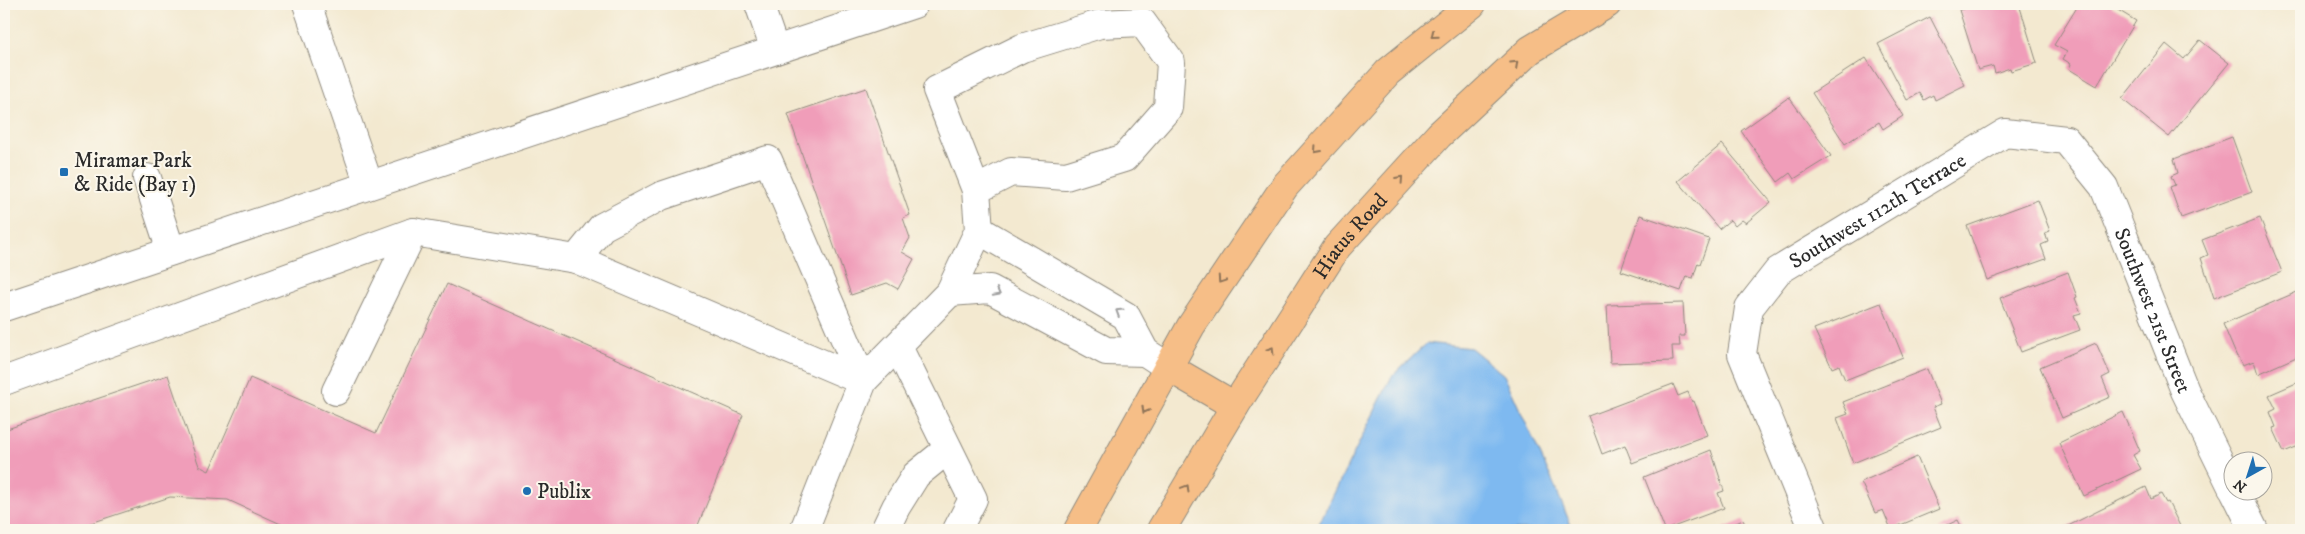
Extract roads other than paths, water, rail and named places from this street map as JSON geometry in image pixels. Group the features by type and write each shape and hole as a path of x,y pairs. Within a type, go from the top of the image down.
{"main road":[{"path":"1078,530 1191,326 1285,186 1388,72 1472,4"},
{"name":"Hiatus Road","path":"1161,530 1235,406 1337,247 1433,142 1530,50 1607,4"},
{"path":"1168,367 1235,406"}],"street":[{"path":"307,4 369,186"},
{"path":"760,4 775,50"},
{"path":"4,307 914,4"},
{"path":"804,530 863,381 950,292 979,230 976,190 937,90 1022,48 1100,24 1142,22 1171,62 1168,108 1124,158 1066,176 1011,172 976,190"},
{"name":"Southwest 112th Terrace","path":"1814,530 1742,354 1749,308 1778,271 2005,133 2066,140"},
{"name":"Southwest 21st Street","path":"2066,140 2104,187 2185,390 2222,466"},
{"path":"576,259 602,227 661,196 768,160 863,381"},
{"path":"147,178 171,251"},
{"path":"979,230 1126,316 1145,352 1168,367"},
{"path":"336,391 413,232"},
{"path":"4,381 413,232 576,259 863,381"},
{"path":"950,292 990,289 1106,351 1145,352"},
{"path":"898,347 973,499 957,530"},
{"path":"885,530 896,507 916,475 948,449"},
{"path":"2240,502 2254,530"}],"water":[{"path":"1427,343 1471,348 1504,375 1573,530 1316,530 1392,376"}],"place":[{"name":"Miramar Park & Ride (Bay 1)","path":"64,172"},
{"name":"Publix","path":"527,491"}]}
